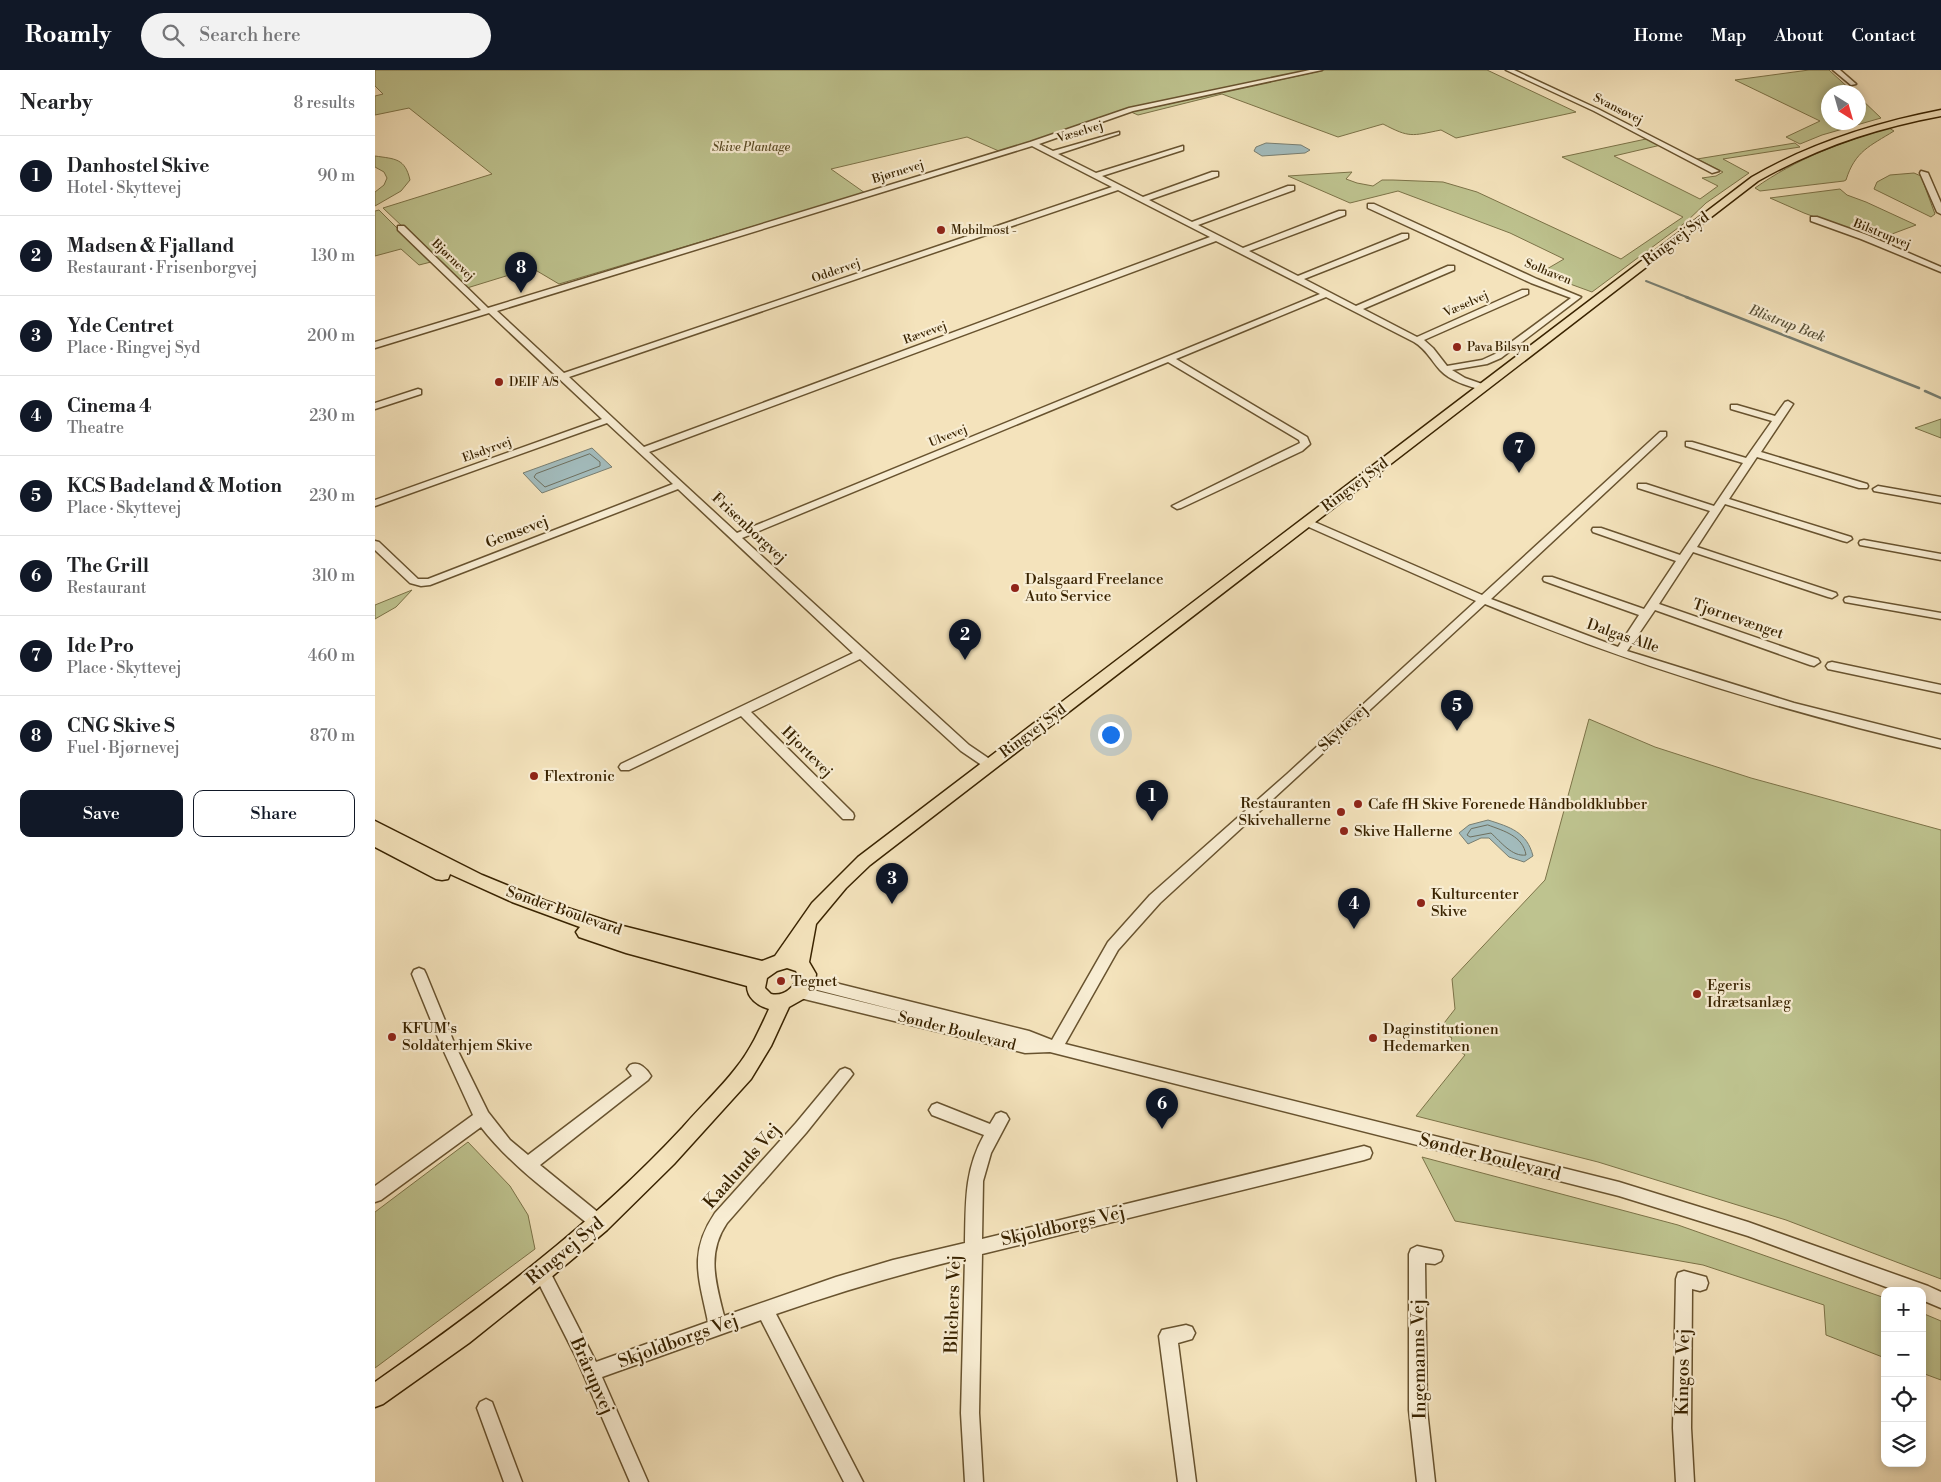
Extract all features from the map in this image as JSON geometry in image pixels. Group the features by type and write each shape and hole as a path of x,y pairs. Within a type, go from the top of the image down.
{"main road":[{"name":"Ringvej Syd","path":"790,963 808,923 823,900 864,860 1755,179 1798,155 1843,137 1888,124 1941,113"},
{"name":"Sønder Boulevard","path":"375,827 449,868 539,906 759,975"},
{"name":"Sønder Boulevard","path":"375,840 421,865 504,902 626,946 759,975"},
{"path":"790,963 806,972 804,987 795,997 775,1001 757,993 759,975 790,963"},
{"name":"Ringvej Syd","path":"375,1396 461,1336 541,1272 599,1223 667,1158 703,1122 744,1073 764,1040 775,1001"}],"street":[{"name":"Bjørnevej","path":"375,345 1033,144 1131,109 1319,70"},
{"name":"Svansøvej","path":"1509,70 1596,110 1715,171"},
{"path":"1836,70 1853,84"},
{"name":"Væselvej","path":"1051,154 1117,133"},
{"name":"Væselvej","path":"1033,144 1417,340 1435,353 1444,369 1460,379 1482,388"},
{"path":"1095,176 1180,148"},
{"path":"1924,173 1941,212"},
{"path":"1142,200 1215,174"},
{"name":"Oddervej","path":"561,377 1118,188"},
{"path":"1191,225 1291,188"},
{"name":"Solhaven","path":"1371,206 1534,281 1577,297 1499,356 1484,362 1444,369"},
{"path":"1243,251 1342,213"},
{"name":"Bilstrupvej","path":"1814,219 1864,237 1941,270"},
{"name":"Bjørnevej","path":"401,228 489,310"},
{"path":"1297,279 1405,236"},
{"name":"Rævevej","path":"643,451 1216,238"},
{"path":"1356,309 1451,268"},
{"name":"Væselvej","path":"1417,340 1525,292"},
{"name":"Ulvevej","path":"736,537 1326,294"},
{"name":"Frisenborgvej","path":"489,310 861,654 965,748 989,764"},
{"path":"1169,359 1304,439 1305,444 1299,449 1177,506"},
{"path":"375,406 418,392"},
{"path":"1621,651 1788,404"},
{"path":"1734,407 1777,420"},
{"name":"Elsdyrvej","path":"375,503 608,420"},
{"name":"Skyttevej","path":"1055,1048 1113,946 1155,899 1291,777 1663,434"},
{"path":"1689,444 1752,457 1863,486"},
{"name":"Gemsevej","path":"375,544 414,581 421,583 430,582 680,485"},
{"path":"1642,486 1717,510"},
{"path":"1878,489 1941,500"},
{"path":"1723,500 1847,539"},
{"name":"Dalgas Alle","path":"1306,522 1482,599 1547,625 1621,651 1779,702 1941,744"},
{"path":"1597,530 1683,560"},
{"path":"1864,543 1941,557"},
{"path":"1691,548 1832,595"},
{"name":"Tjørnevænget","path":"1548,579 1814,662"},
{"path":"1849,600 1941,616"},
{"path":"625,767 861,654"},
{"path":"1832,666 1941,689"},
{"name":"Hjortevej","path":"743,711 848,816"},
{"path":"419,974 448,1045 482,1117 504,1145 599,1223"},
{"name":"Sønder Boulevard","path":"804,987 1029,1037 1055,1048 1619,1189 1749,1229 1908,1287"},
{"path":"527,1165 643,1076 635,1069"},
{"name":"Kaalunds Vej","path":"718,1327 706,1259 706,1247 712,1232 721,1218 789,1142 845,1074"},
{"name":"Blichers Vej","path":"937,1110 998,1125 983,1152 975,1181 970,1413 974,1482"},
{"path":"375,1196 482,1117"},
{"name":"Skjoldborgs Vej","path":"591,1372 874,1273 1364,1153"},
{"name":"Ingemanns Vej","path":"1426,1482 1418,1410 1417,1254 1435,1256"},
{"name":"Brårupvej","path":"541,1272 555,1296 591,1372 639,1482"},
{"name":"Kingos Vej","path":"1685,1482 1682,1428 1684,1279 1701,1284"},
{"path":"1926,1294 1941,1300"},
{"path":"765,1310 854,1482"},
{"path":"1186,1333 1168,1336 1187,1482"},
{"path":"486,1408 513,1482"}],"green space":[{"name":"Skive Plantage","path":"375,70 1314,70 1167,100 1126,111 1001,152 967,137 831,169 865,193 559,284 532,268 467,288 383,208 492,174 409,108 375,115 375,96 383,94 375,86"},
{"path":"1325,70 1487,70 1576,112 1456,138 1441,130 1405,134 1383,124 1338,137 1222,94 1138,115 1131,112"},
{"path":"1809,70 1829,70 1845,85 1821,85 1821,130 1839,130 1800,144 1786,137 1820,121 1735,80"},
{"path":"1866,104 1881,118 1866,122"},
{"path":"1889,128 1894,131 1864,150 1854,162 1844,181 1760,191 1755,188 1786,168 1819,152"},
{"path":"1646,139 1661,145 1614,156 1700,199 1718,186 1702,178 1716,176 1723,172 1697,159 1795,143 1800,147 1723,159 1749,173 1706,203 1686,222 1592,292 1540,273 1564,259 1510,233 1398,191 1350,203 1288,176 1352,172 1346,179 1373,186 1382,180 1443,182 1477,192 1621,259 1683,217 1562,157"},
{"path":"375,156 398,161 405,167 410,180 401,191 375,206 375,192 384,185 387,178 384,172 375,167"},
{"path":"1914,173 1921,176 1935,214 1931,217 1874,189 1877,182 1890,175"},
{"path":"1840,189 1847,195 1916,225 1876,240 1770,198"},
{"path":"379,210 431,262 419,265 401,249 375,256 375,211"},
{"path":"1941,419 1941,438 1915,428"},
{"path":"412,590 396,607 375,619 375,605"},
{"name":"Egeris Idrætsanlæg","path":"1589,719 1655,747 1751,778 1941,830 1941,1279 1786,1220 1598,1162 1416,1116 1465,1055 1449,1044 1452,1038 1442,1032 1441,1027 1455,1009 1452,979 1545,880"},
{"path":"468,1142 510,1186 528,1215 535,1249 375,1368 375,1212"},
{"path":"1422,1157 1678,1225 1881,1297 1881,1356 1826,1335 1824,1305 1703,1265 1455,1221"},
{"path":"1926,1315 1941,1321 1941,1380 1926,1374"}],"water":[{"path":"1266,143 1301,145 1310,150 1305,153 1262,156 1254,151 1256,147"},
{"path":"592,448 612,467 542,493 523,473"},
{"path":"1488,820 1510,828 1522,836 1527,841 1533,856 1524,862 1509,857 1489,838 1481,838 1468,844 1459,833 1469,825"}],"waterway":[{"name":"Blistrup Bæk","path":"1646,281 1689,298"},
{"name":"Blistrup Bæk","path":"1686,297 1919,388"},
{"name":"Blistrup Bæk","path":"1925,391 1941,398"}],"place":[{"name":"Mobilmost -","path":"941,230"},
{"name":"CNG Skive S","path":"521,293"},
{"name":"Pava Bilsyn","path":"1457,347"},
{"name":"DEIF A/S","path":"499,382"},
{"name":"Ide Pro","path":"1519,473"},
{"name":"Dalsgaard Freelance Auto Service","path":"1015,588"},
{"name":"Madsen & Fjalland","path":"965,660"},
{"name":"KCS Badeland & Motion","path":"1457,731"},
{"name":"Flextronic","path":"534,776"},
{"name":"Cafe fH Skive Forenede Håndboldklubber","path":"1358,804"},
{"name":"Restauranten Skivehallerne","path":"1341,812"},
{"name":"Danhostel Skive","path":"1152,821"},
{"name":"Skive Hallerne","path":"1344,831"},
{"name":"Kulturcenter Skive","path":"1421,903"},
{"name":"Yde Centret","path":"892,904"},
{"name":"Cinema 4","path":"1354,929"},
{"name":"Tegnet","path":"781,981"},
{"name":"Egeris Idrætsanlæg","path":"1697,994"},
{"name":"KFUM's Soldaterhjem Skive","path":"392,1037"},
{"name":"Daginstitutionen Hedemarken","path":"1373,1038"},
{"name":"The Grill","path":"1162,1129"}]}
